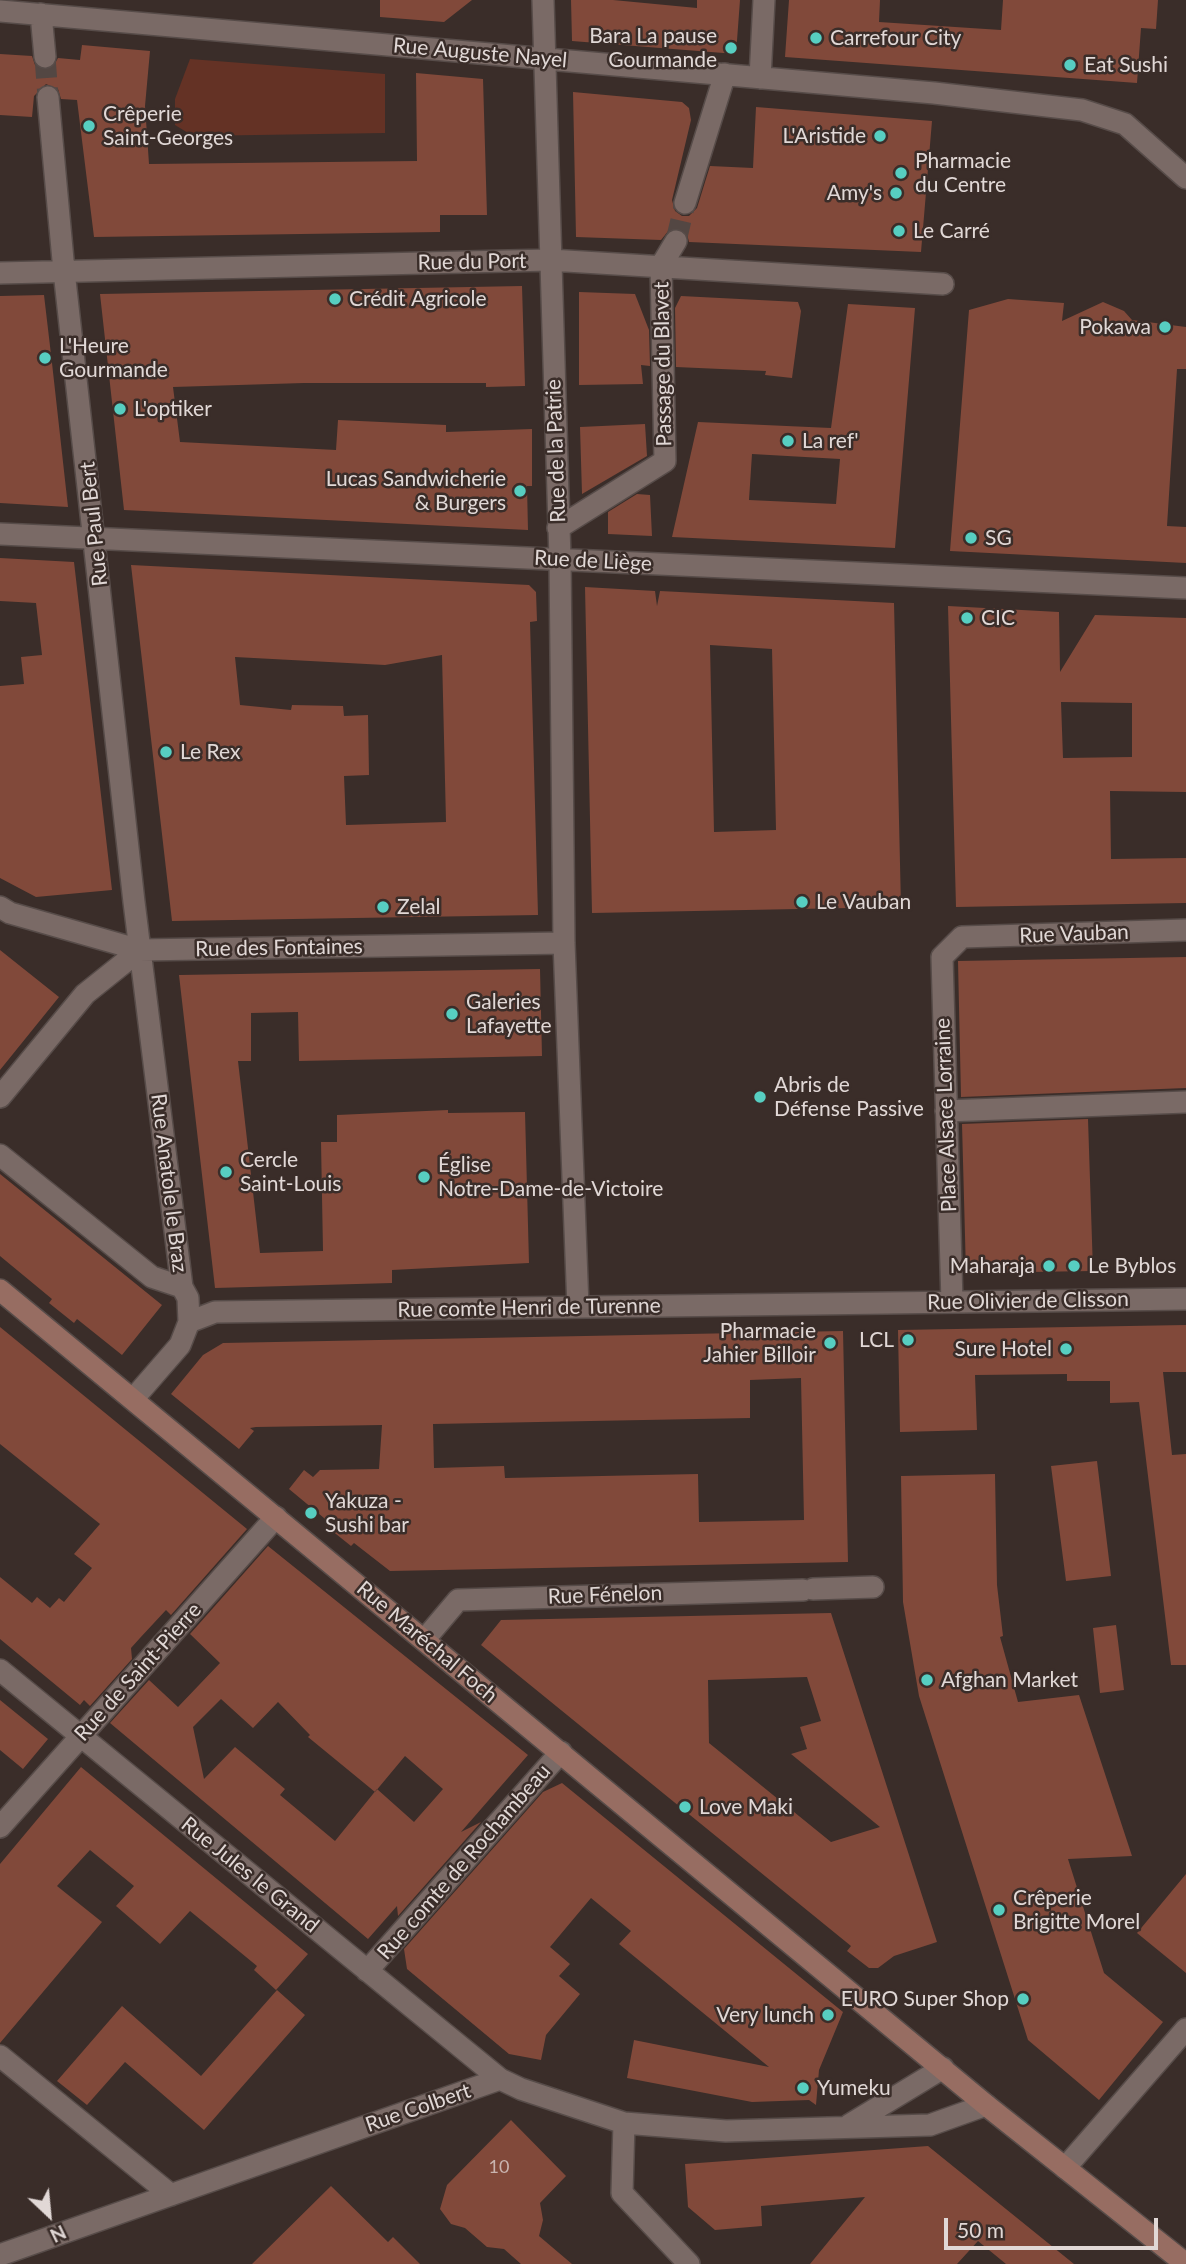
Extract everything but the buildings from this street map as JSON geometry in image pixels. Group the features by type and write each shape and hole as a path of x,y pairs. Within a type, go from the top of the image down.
{"street":[{"path":"0,10 1,0"},
{"name":"Rue de la Patrie","path":"543,0 560,559 564,943"},
{"path":"760,78 764,0"},
{"name":"Rue Auguste Nayel","path":"0,10 725,74 1082,110 1125,124 1186,178"},
{"path":"41,14 46,57"},
{"path":"685,203 725,74"},
{"name":"Rue Paul Bert","path":"48,97 64,271 140,950"},
{"path":"662,266 676,241"},
{"name":"Rue du Port","path":"0,273 550,260 943,284"},
{"name":"Passage du Blavet","path":"558,528 665,461 662,266"},
{"name":"Rue de Liège","path":"0,534 1186,588"},
{"name":"Rue des Fontaines","path":"0,907 10,913 140,950 564,943"},
{"name":"Rue Vauban","path":"962,937 1186,930"},
{"name":"Place Alsace Lorraine","path":"952,1302 942,957 962,937"},
{"path":"564,943 579,1307"},
{"path":"0,1097 85,994 140,950"},
{"name":"Rue Anatole le Braz","path":"140,950 182,1287 188,1298 189,1322"},
{"path":"946,1111 1186,1102"},
{"path":"0,1155 152,1277 182,1287"},
{"name":"Rue Maréchal Foch","path":"0,1290 134,1398 986,2105 1186,2264"},
{"name":"Rue Olivier de Clisson","path":"871,1303 1186,1298"},
{"name":"Rue comte Henri de Turenne","path":"189,1322 215,1312 871,1303"},
{"path":"134,1398 180,1345 189,1322"},
{"name":"Rue de Saint-Pierre","path":"0,1827 276,1517"},
{"name":"Rue Fénelon","path":"425,1639 458,1600 873,1587"},
{"name":"Rue Jules le Grand","path":"0,1670 500,2079"},
{"name":"Rue comte de Rochambeau","path":"367,1971 561,1752"},
{"path":"1065,2168 1186,2029"},
{"path":"0,2056 170,2195"},
{"path":"849,2126 943,2068"},
{"path":"500,2079 521,2089 624,2123 726,2131 930,2125 986,2105"},
{"name":"Rue Colbert","path":"0,2255 500,2079"},
{"path":"624,2123 622,2193 688,2264"}],"shaded area":[{"path":"190,59 385,74 385,133 193,136 175,125 175,99"}],"tunnel":[{"path":"45,57 48,97"},
{"path":"676,241 685,203"}],"place":[{"name":"Carrefour City","path":"816,38"},
{"name":"Bara La pause Gourmande","path":"731,48"},
{"name":"Eat Sushi","path":"1070,65"},
{"name":"Crêperie Saint-Georges","path":"89,126"},
{"name":"L'Aristide","path":"880,136"},
{"name":"Pharmacie du Centre","path":"901,173"},
{"name":"Amy's","path":"896,193"},
{"name":"Le Carré","path":"899,231"},
{"name":"Crédit Agricole","path":"335,299"},
{"name":"Pokawa","path":"1165,327"},
{"name":"L'Heure Gourmande","path":"45,358"},
{"name":"L'optiker","path":"120,409"},
{"name":"La ref'","path":"788,441"},
{"name":"Lucas Sandwicherie & Burgers","path":"520,491"},
{"name":"SG","path":"971,538"},
{"name":"CIC","path":"967,618"},
{"name":"Le Rex","path":"166,752"},
{"name":"Le Vauban","path":"802,902"},
{"name":"Zelal","path":"383,907"},
{"name":"Galeries Lafayette","path":"452,1014"},
{"name":"Abris de Défense Passive","path":"760,1097"},
{"name":"Cercle Saint-Louis","path":"226,1172"},
{"name":"Église Notre-Dame-de-Victoire","path":"424,1177"},
{"name":"Maharaja","path":"1049,1266"},
{"name":"Le Byblos","path":"1074,1266"},
{"name":"LCL","path":"908,1340"},
{"name":"Pharmacie Jahier Billoir","path":"830,1343"},
{"name":"Sure Hotel","path":"1066,1349"},
{"name":"Yakuza - Sushi bar","path":"311,1513"},
{"name":"Afghan Market","path":"927,1680"},
{"name":"Love Maki","path":"685,1807"},
{"name":"Crêperie Brigitte Morel","path":"999,1910"},
{"name":"EURO Super Shop","path":"1023,1999"},
{"name":"Very lunch","path":"828,2015"},
{"name":"Yumeku","path":"803,2088"}]}
